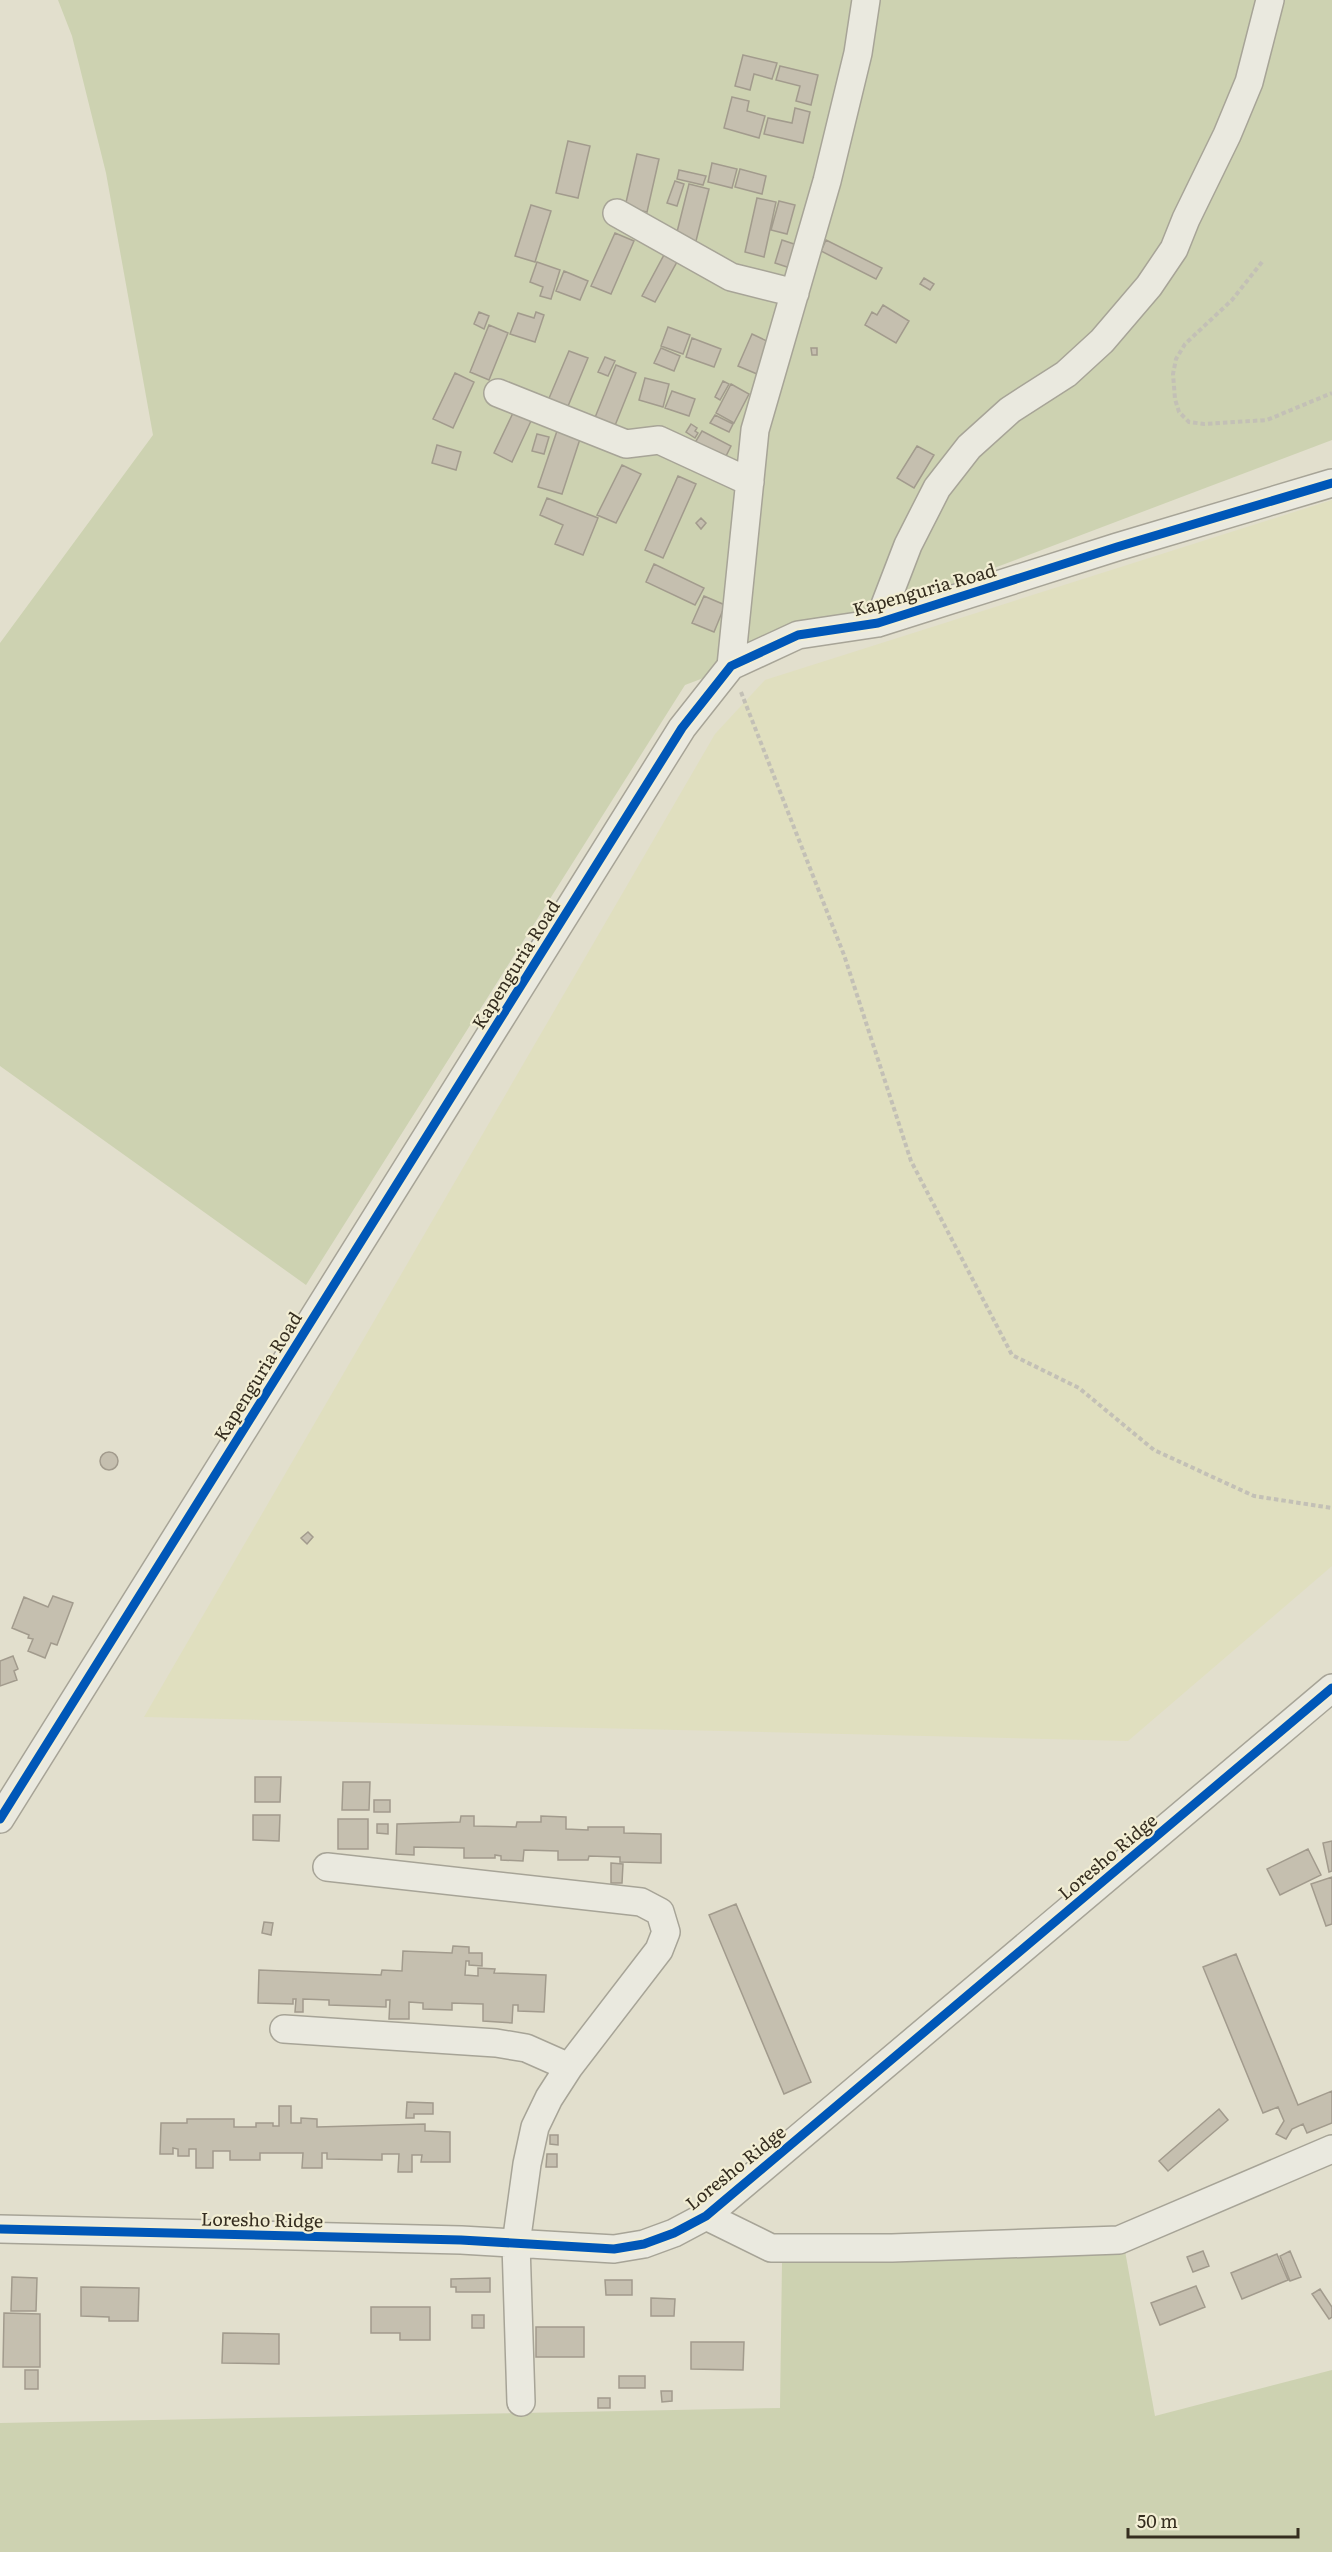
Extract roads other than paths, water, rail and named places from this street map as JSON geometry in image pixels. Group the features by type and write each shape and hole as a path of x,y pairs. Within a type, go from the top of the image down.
{"street":[{"path":"731,666 755,430 827,181 858,53 866,0"},
{"path":"878,623 908,545 937,488 969,447 1010,410 1066,374 1102,341 1149,286 1174,249 1249,82 1270,0"},
{"path":"617,213 731,277 795,293"},
{"path":"498,393 626,444 659,440 750,482"},
{"name":"Kapenguria Road","path":"0,1819 682,728 731,666 798,635 878,623 1117,547 1332,483"},
{"name":"Loresho Ridge","path":"0,2229 461,2240 614,2249 644,2244 674,2233 706,2216 1332,1688"},
{"path":"327,1867 640,1902 660,1912 666,1932 659,1950 569,2067 549,2098 535,2127 527,2163 516,2244 521,2402"},
{"path":"284,2029 496,2043 526,2048 569,2067"},
{"path":"706,2216 771,2248 892,2248 1119,2240 1332,2149"}]}
